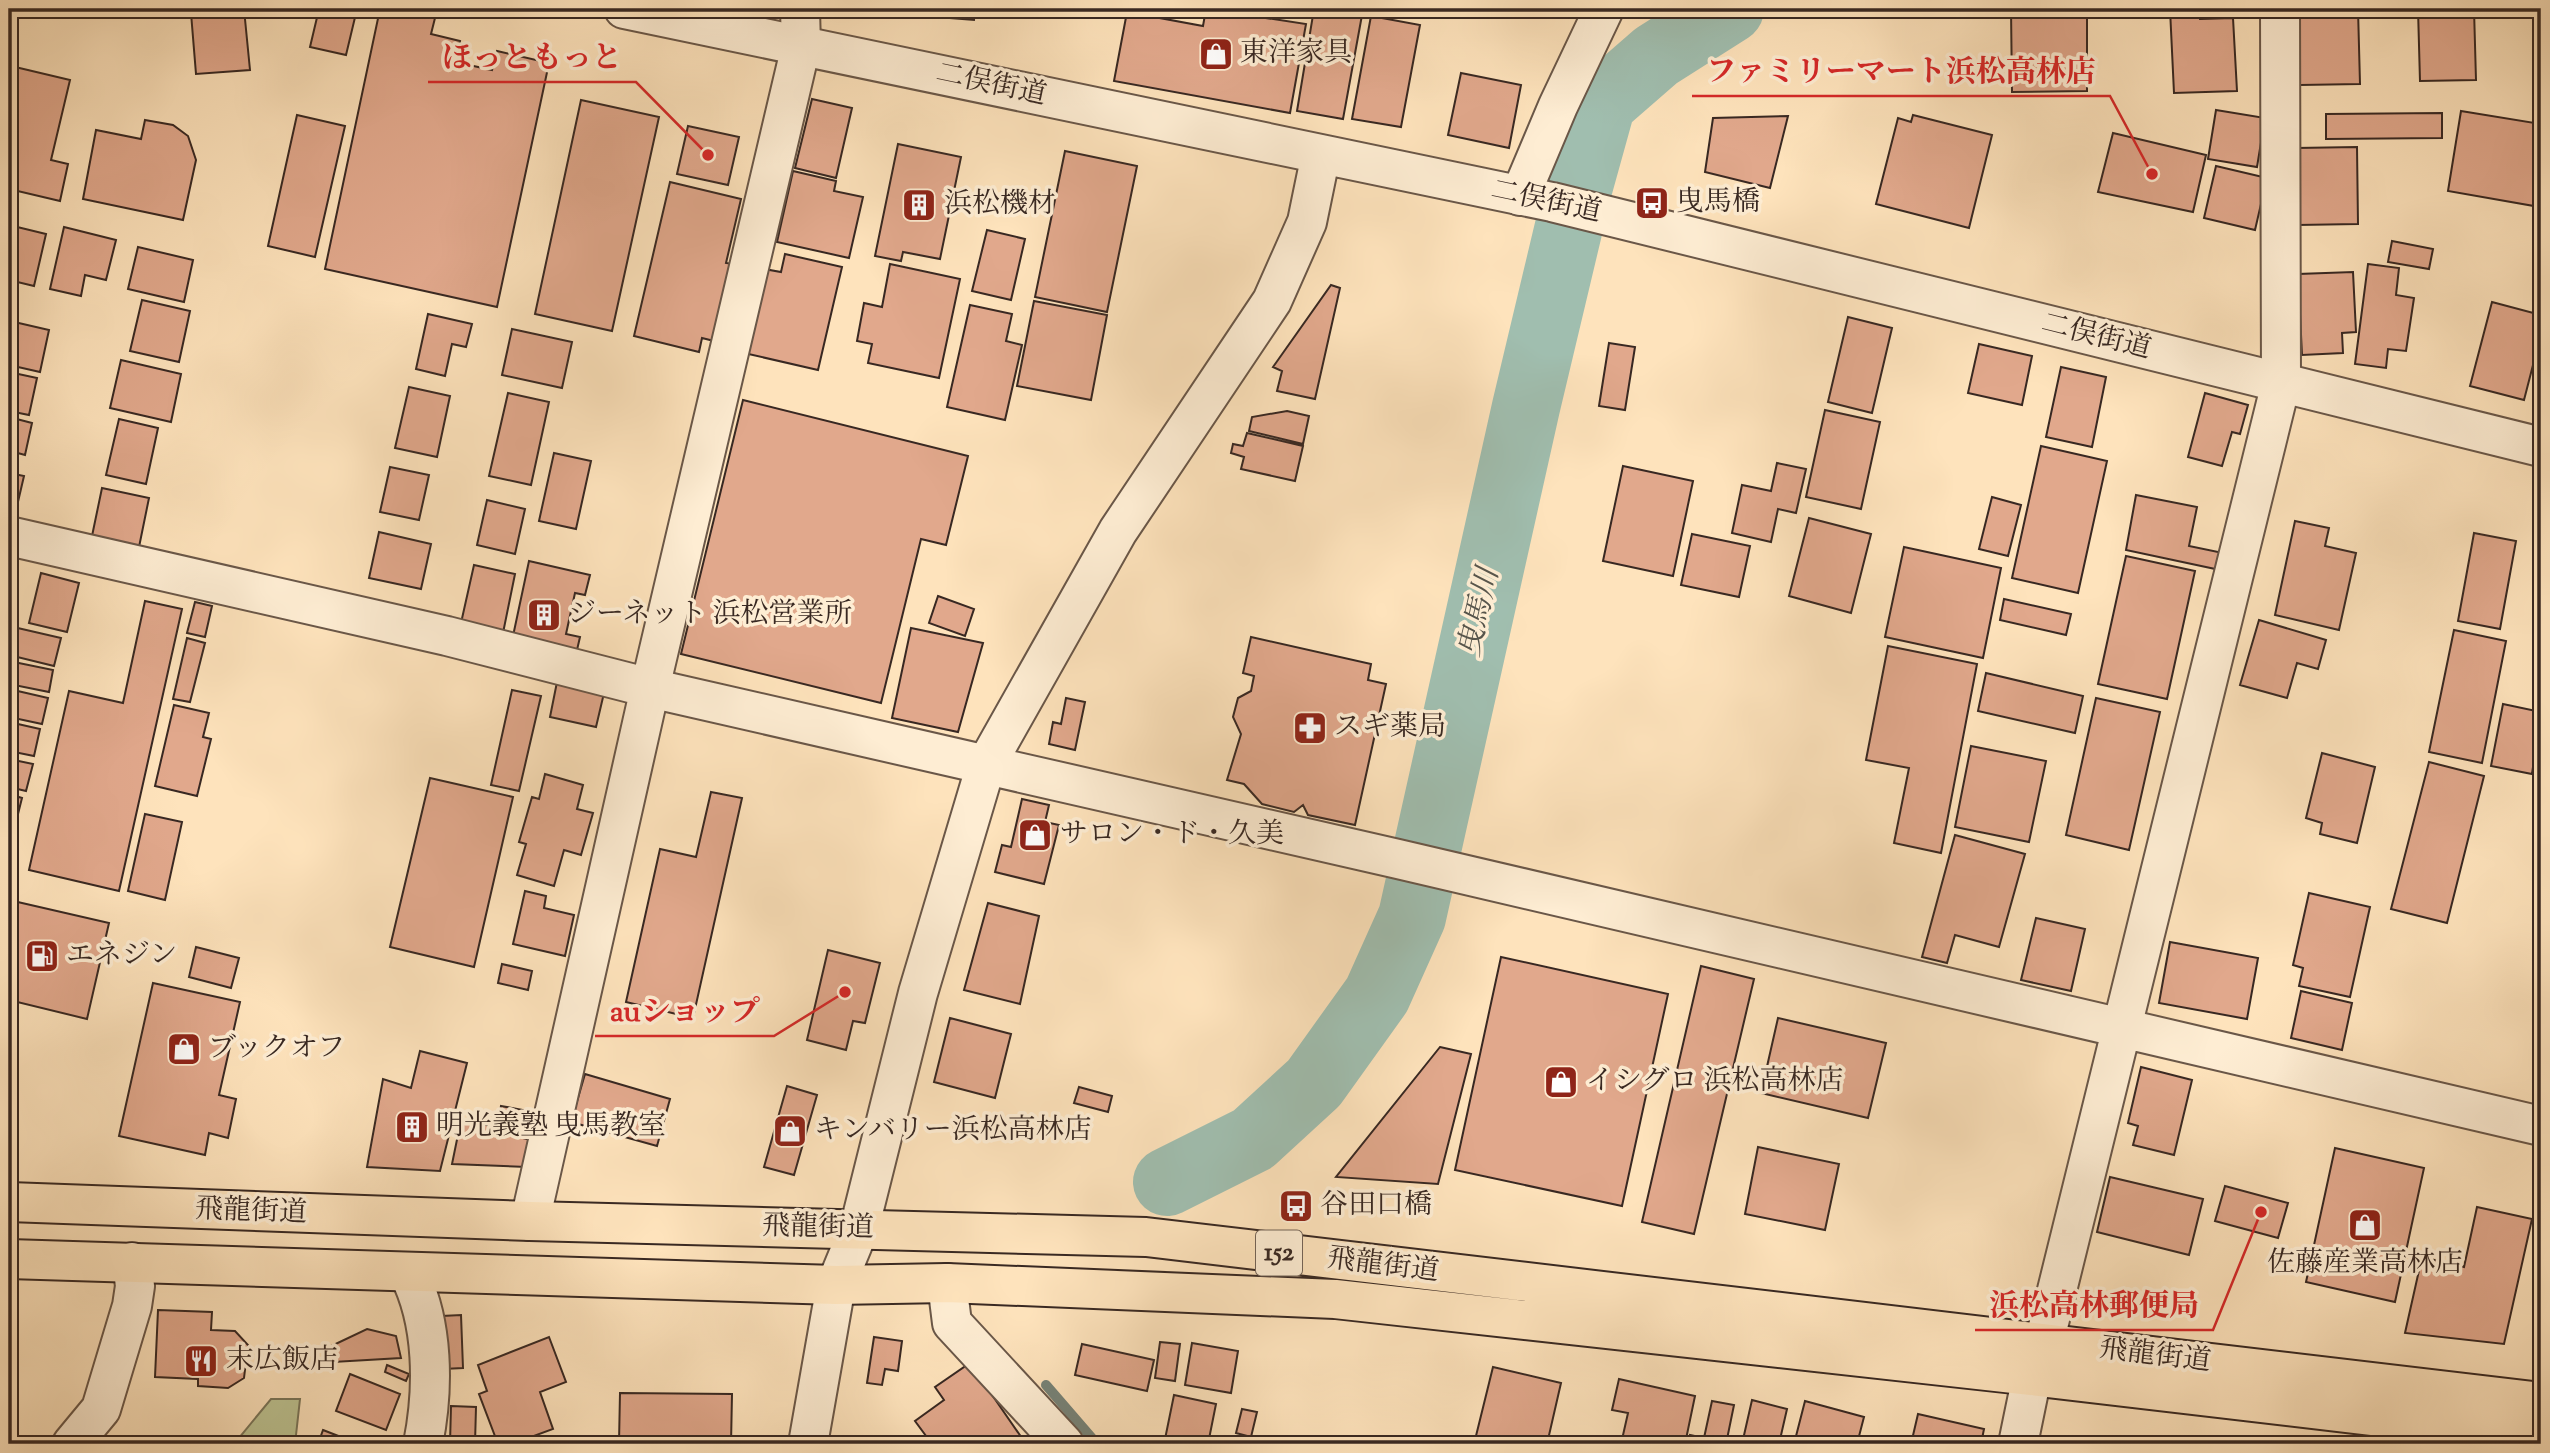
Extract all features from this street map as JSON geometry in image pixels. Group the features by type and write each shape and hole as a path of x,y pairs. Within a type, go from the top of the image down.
{"highway":[{"name":"飛龍街道","path":"9,1202 530,1221 1160,1238 2038,1359 2541,1436"},
{"name":"飛龍街道","path":"9,1259 836,1285 947,1283 1335,1299 2541,1402"}],"street":[{"name":"二俣街道","path":"624,9 1607,215 2541,447"},
{"path":"530,1221 650,688 801,46 800,9"},
{"path":"1536,199 1558,106 1572,82 1604,9"},
{"path":"2018,1444 2281,383 2280,9"},
{"path":"808,1444 836,1285 859,1229 918,993 986,765 1118,531 1272,301 1307,222 1321,154"},
{"path":"9,536 447,636 650,688 1398,859 2541,1126"},
{"path":"72,1444 101,1409 132,1306 135,1286 132,1262"},
{"path":"408,1272 419,1293 429,1359 429,1411 423,1444"},
{"path":"947,1283 952,1323 1064,1444"}],"green space":[{"path":"271,1399 300,1399 295,1444 234,1444"}],"building":[{"path":"244,9 250,70 196,74 191,13"},
{"path":"319,9 357,9 346,55 310,47"},
{"path":"380,9 413,9 436,14 431,34 460,41 455,62 492,70 497,51 549,63 497,307 325,269"},
{"path":"914,9 914,11 813,10"},
{"path":"925,9 975,9 974,20 925,16"},
{"path":"1206,9 1306,24 1290,113 1114,81 1127,12 1203,26"},
{"path":"1314,9 1362,15 1343,119 1297,111"},
{"path":"2011,9 2087,9 2087,91 2012,92"},
{"path":"2170,9 2199,9 2200,19 2233,18 2237,91 2174,93"},
{"path":"2299,9 2358,9 2360,84 2300,85"},
{"path":"2418,9 2474,9 2476,80 2420,81"},
{"path":"1371,16 1420,25 1401,127 1352,119"},
{"path":"11,66 70,80 51,160 68,164 60,201 9,189"},
{"path":"1461,73 1521,85 1509,148 1448,135"},
{"path":"812,99 852,108 836,178 795,168"},
{"path":"581,100 659,117 612,331 535,314"},
{"path":"2216,110 2265,118 2257,167 2208,159"},
{"path":"2461,111 2541,124 2541,163 2534,206 2448,191"},
{"path":"2442,113 2442,138 2326,139 2326,114"},
{"path":"297,115 345,126 315,257 268,246"},
{"path":"1913,115 1992,135 1969,228 1876,204 1898,118 1911,122"},
{"path":"1788,116 1770,188 1705,172 1713,118"},
{"path":"145,120 173,125 188,136 196,160 183,220 83,199 96,130 141,139"},
{"path":"688,126 739,137 728,185 677,174"},
{"path":"2113,133 2206,155 2193,212 2098,192"},
{"name":"浜松機材","path":"898,144 961,157 940,259 903,252 901,261 875,256"},
{"path":"2357,147 2358,224 2297,225 2296,148"},
{"path":"1065,151 1137,166 1107,312 1035,297"},
{"path":"2216,166 2267,178 2255,230 2204,218"},
{"path":"793,171 836,181 834,191 863,197 849,258 777,242"},
{"path":"670,182 741,199 726,263 733,264 714,341 702,338 699,352 634,336"},
{"path":"9,225 46,234 34,286 9,280"},
{"path":"64,227 116,240 106,280 85,275 81,296 50,289"},
{"path":"987,230 1025,239 1011,300 972,291"},
{"path":"2392,241 2433,249 2429,269 2388,262"},
{"path":"138,247 193,260 184,302 128,289"},
{"path":"785,254 842,267 818,370 744,353 764,269 781,272"},
{"path":"890,264 960,279 939,378 868,363 872,344 857,341 864,303 882,307"},
{"path":"2368,264 2399,268 2396,295 2414,298 2406,351 2388,349 2386,368 2355,364"},
{"path":"2353,272 2356,332 2342,333 2343,353 2302,355 2298,274"},
{"path":"1331,285 1340,288 1315,399 1277,391 1282,371 1273,367"},
{"path":"142,300 190,311 179,362 130,351"},
{"path":"1034,301 1107,315 1091,400 1017,386"},
{"path":"2492,302 2541,315 2541,334 2524,400 2470,386"},
{"path":"970,305 1012,314 1006,341 1022,345 1005,420 947,407"},
{"path":"428,314 472,324 466,347 452,344 445,376 416,369"},
{"path":"1848,317 1892,328 1872,413 1828,402"},
{"path":"10,321 49,330 40,372 9,365"},
{"path":"512,329 572,342 562,388 502,375"},
{"path":"1609,343 1635,347 1625,410 1599,406"},
{"path":"1979,344 2032,356 2022,405 1968,393"},
{"path":"121,360 181,374 171,422 110,408"},
{"path":"2061,367 2106,377 2092,447 2046,437"},
{"path":"9,372 37,378 29,415 9,411"},
{"path":"409,387 450,396 437,457 395,448"},
{"path":"508,393 549,402 531,485 489,476"},
{"path":"2205,393 2248,405 2240,434 2232,432 2222,466 2188,457"},
{"path":"743,400 968,456 946,545 921,539 881,703 681,654"},
{"path":"1825,410 1880,422 1861,509 1806,497"},
{"path":"1287,411 1309,416 1303,444 1249,431 1252,417"},
{"path":"9,417 32,423 25,455 14,452 11,463 9,462"},
{"path":"119,419 158,428 146,484 106,475"},
{"path":"1247,433 1303,446 1295,481 1241,469 1244,457 1231,453 1233,444 1243,446"},
{"path":"2041,446 2107,461 2078,593 2012,578"},
{"path":"554,453 591,461 576,529 539,521"},
{"path":"1777,463 1806,469 1796,513 1778,509 1771,542 1732,533 1742,485 1771,491"},
{"path":"1623,466 1693,481 1673,576 1603,561"},
{"path":"390,467 429,475 419,520 380,512"},
{"path":"9,473 24,476 14,519 9,518"},
{"path":"102,488 149,498 139,547 92,536"},
{"path":"2136,495 2197,507 2189,546 2223,553 2220,570 2126,550"},
{"path":"1992,497 2021,505 2008,556 1979,549"},
{"path":"487,500 525,509 515,554 477,545"},
{"path":"1809,518 1871,534 1851,613 1789,596"},
{"path":"2295,521 2329,528 2325,546 2356,553 2339,630 2275,615"},
{"path":"379,532 431,544 421,589 369,578"},
{"path":"2474,533 2516,541 2500,629 2458,621"},
{"path":"1692,534 1750,546 1739,597 1681,585"},
{"path":"1904,547 2001,568 1983,658 1885,637"},
{"path":"2126,556 2195,571 2167,699 2098,684"},
{"name":"ジーネット 浜松営業所","path":"529,561 590,575 585,595 575,593 566,634 580,637 577,650 513,636"},
{"path":"474,565 515,574 503,633 461,623"},
{"path":"41,573 79,583 67,632 29,623"},
{"path":"938,596 974,609 965,636 929,623"},
{"path":"2004,599 2071,614 2066,635 2000,620"},
{"path":"145,601 182,609 119,891 29,870 69,691 123,703"},
{"path":"195,602 212,606 205,637 187,633"},
{"path":"2259,620 2326,640 2318,669 2297,663 2287,698 2240,685"},
{"path":"9,626 61,638 54,666 9,655"},
{"path":"911,628 983,643 958,732 892,718"},
{"path":"2454,630 2506,641 2482,763 2429,752"},
{"path":"1251,637 1371,664 1368,680 1386,684 1355,825 1308,815 1303,805 1294,812 1262,804 1244,784 1227,780 1241,734 1233,717 1238,698 1251,691 1254,676 1243,673"},
{"path":"187,638 205,643 190,702 173,699"},
{"path":"1888,646 1977,664 1941,853 1894,843 1909,768 1866,760"},
{"path":"9,661 53,670 49,692 9,684"},
{"path":"1986,673 2083,696 2075,733 1978,711"},
{"path":"557,682 604,693 596,727 550,717"},
{"path":"9,689 48,698 42,724 9,717"},
{"path":"512,690 541,696 519,791 491,785"},
{"path":"1066,698 1085,702 1075,750 1049,744 1053,722 1061,724"},
{"path":"2096,698 2160,712 2129,850 2066,835"},
{"path":"2503,704 2541,712 2532,774 2491,766"},
{"path":"174,705 209,713 203,737 211,739 197,796 155,786"},
{"path":"9,722 40,729 34,756 9,751"},
{"path":"1971,746 2046,761 2029,842 1955,827"},
{"path":"2322,753 2375,767 2357,843 2320,834 2322,823 2306,818"},
{"path":"9,759 33,764 26,791 9,787"},
{"path":"2429,762 2484,776 2447,923 2391,909"},
{"path":"545,774 583,785 577,809 593,813 581,855 564,850 554,886 517,875 526,844 519,842 532,797 539,799"},
{"path":"430,778 513,797 474,967 390,947"},
{"path":"711,792 742,798 693,1018 626,1002 660,849 696,857"},
{"path":"9,794 22,798 16,822 9,820"},
{"name":"サロン・ド・久美","path":"1022,799 1049,805 1045,822 1059,825 1044,884 995,872 1002,845 1011,847"},
{"path":"145,814 182,822 165,900 128,891"},
{"path":"9,828 15,830 9,858"},
{"path":"1955,835 2025,854 1999,947 1955,935 1947,963 1922,957"},
{"path":"525,891 546,896 544,908 574,915 565,956 513,944"},
{"path":"2309,893 2370,907 2350,997 2299,986 2303,968 2293,965"},
{"path":"9,900 109,923 87,1019 9,1000"},
{"path":"988,903 1039,916 1020,1004 964,990"},
{"path":"2036,918 2085,929 2071,991 2021,980"},
{"path":"2170,942 2258,958 2247,1019 2159,1003"},
{"path":"196,947 239,958 231,988 189,977"},
{"path":"828,950 880,963 865,1023 853,1021 846,1050 807,1040"},
{"name":"イシグロ 浜松高林店","path":"1501,957 1668,994 1622,1206 1455,1170"},
{"path":"502,964 532,971 528,990 498,983"},
{"path":"1701,966 1754,979 1694,1234 1642,1222"},
{"name":"ブックオフ","path":"153,983 240,1002 219,1095 236,1099 228,1138 209,1133 205,1155 119,1136"},
{"path":"2301,991 2352,1003 2342,1050 2291,1038"},
{"path":"950,1018 1011,1034 995,1098 934,1082"},
{"path":"1778,1018 1886,1043 1868,1118 1761,1093"},
{"path":"1440,1047 1471,1054 1438,1184 1336,1177"},
{"name":"明光義塾 曳馬教室","path":"420,1051 467,1063 440,1171 367,1167 383,1079 411,1088"},
{"path":"2141,1067 2192,1080 2174,1155 2133,1145 2138,1126 2128,1123"},
{"path":"585,1074 670,1099 657,1146 571,1122"},
{"name":"キンバリー浜松高林店","path":"787,1086 817,1095 794,1175 764,1167"},
{"path":"1079,1087 1112,1096 1108,1112 1074,1103"},
{"path":"501,1106 523,1110 518,1137 532,1140 527,1167 452,1164 461,1120 497,1127"},
{"path":"1758,1147 1839,1164 1825,1230 1745,1214"},
{"name":"佐藤産業高林店","path":"2335,1148 2424,1168 2395,1302 2306,1282"},
{"path":"2110,1177 2203,1199 2189,1255 2097,1232"},
{"path":"2225,1186 2288,1203 2278,1238 2215,1221"},
{"path":"2477,1207 2532,1219 2504,1344 2405,1333 2422,1257 2464,1267"},
{"name":"末広飯店","path":"158,1310 212,1312 211,1330 235,1331 248,1345 244,1378 228,1388 198,1386 198,1379 155,1377"},
{"path":"461,1315 463,1368 443,1369 442,1316"},
{"path":"367,1329 396,1336 401,1358 333,1362 325,1349"},
{"path":"549,1337 566,1382 540,1392 553,1429 512,1444 498,1444 479,1394 487,1391 478,1365"},
{"path":"874,1337 902,1341 898,1371 885,1369 882,1385 867,1383"},
{"path":"1160,1342 1180,1344 1175,1381 1155,1378"},
{"path":"1192,1343 1238,1351 1231,1393 1185,1385"},
{"path":"1082,1344 1154,1360 1147,1391 1075,1375"},
{"path":"970,1363 1026,1444 932,1444 915,1421 944,1400 935,1387"},
{"path":"387,1365 409,1374 406,1381 385,1372"},
{"path":"1493,1367 1561,1383 1547,1444 1474,1444"},
{"path":"350,1374 400,1394 386,1430 336,1411"},
{"path":"1619,1379 1695,1396 1685,1444 1621,1444 1628,1413 1612,1410"},
{"path":"620,1393 732,1394 731,1444 619,1443"},
{"path":"1174,1395 1216,1404 1208,1444 1164,1444"},
{"path":"1752,1400 1787,1409 1779,1444 1742,1444"},
{"path":"1712,1401 1734,1405 1726,1444 1688,1444 1690,1435 1704,1438"},
{"path":"1805,1401 1864,1417 1857,1444 1794,1444"},
{"path":"451,1406 476,1407 475,1444 450,1444"},
{"path":"1242,1409 1257,1412 1251,1437 1236,1433"},
{"path":"1918,1414 1984,1429 1981,1444 1911,1444"},
{"path":"323,1430 359,1444 318,1444"},
{"path":"2060,1439 2091,1444 2059,1444"}],"waterway":[{"name":"曳馬川","path":"1167,1182 1253,1139 1314,1083 1377,995 1412,917 1526,407 1577,193 1602,103 1656,56 1730,9"},
{"path":"1046,1385 1097,1444"}],"place":[{"name":"東洋家具","path":"1216,54"},
{"name":"ほっともっと","path":"708,155"},
{"name":"ファミリーマート浜松高林店","path":"2152,174"},
{"name":"曳馬橋","path":"1652,203"},
{"name":"浜松機材","path":"919,205"},
{"name":"ジーネット 浜松営業所","path":"544,615"},
{"name":"スギ薬局","path":"1310,728"},
{"name":"サロン・ド・久美","path":"1035,835"},
{"name":"エネジン","path":"42,956"},
{"name":"auショップ","path":"845,992"},
{"name":"ブックオフ","path":"184,1049"},
{"name":"イシグロ 浜松高林店","path":"1561,1082"},
{"name":"明光義塾 曳馬教室","path":"412,1127"},
{"name":"キンバリー浜松高林店","path":"790,1131"},
{"name":"谷田口橋","path":"1296,1206"},
{"name":"浜松高林郵便局","path":"2261,1212"},
{"name":"佐藤産業高林店","path":"2365,1225"},
{"name":"末広飯店","path":"201,1361"}]}
